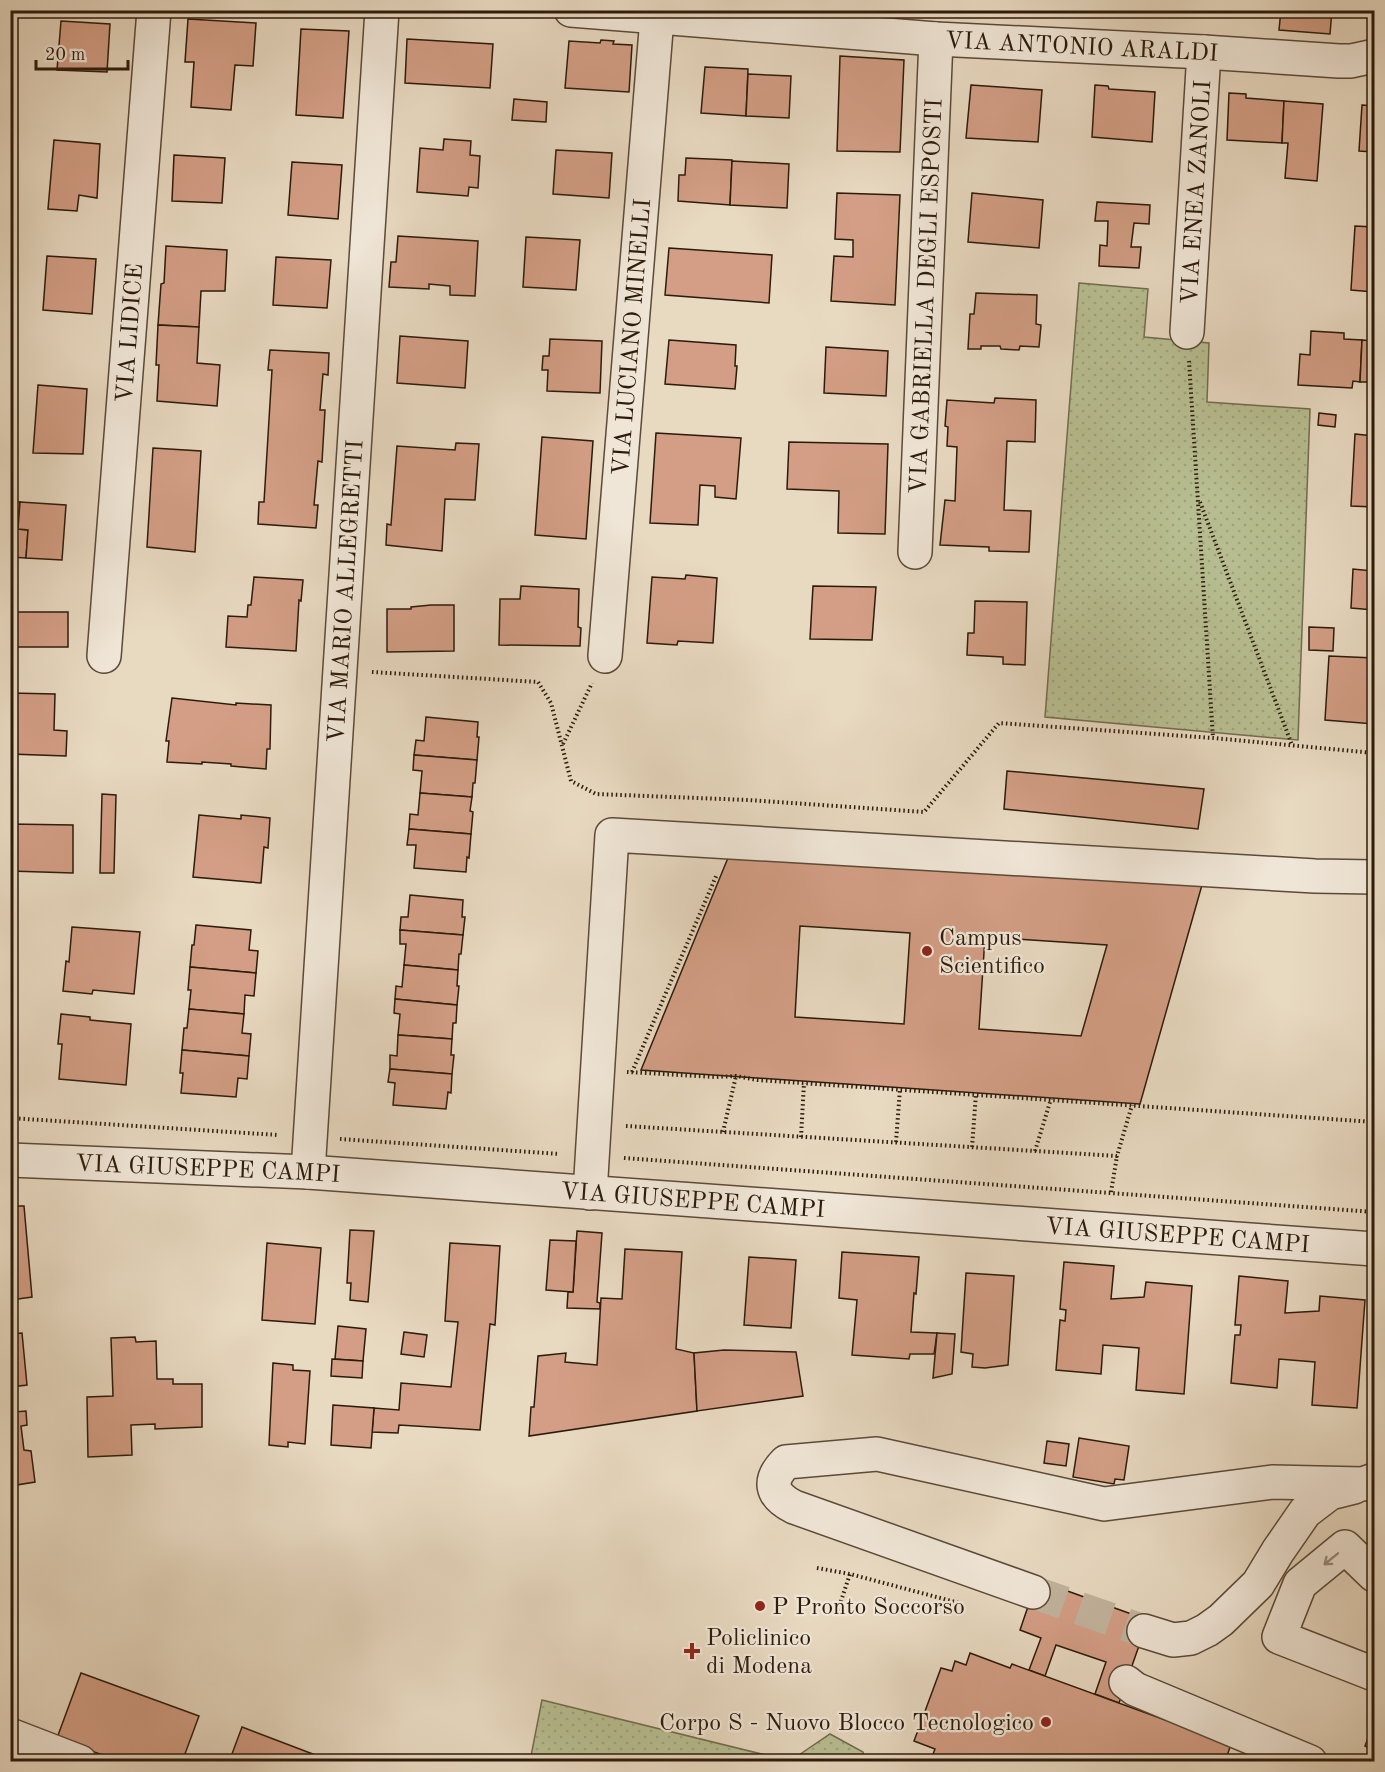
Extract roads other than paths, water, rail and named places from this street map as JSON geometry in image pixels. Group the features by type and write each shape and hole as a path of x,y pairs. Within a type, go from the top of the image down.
{"street":[{"name":"VIA LIDICE","path":"104,656 154,10"},
{"name":"VIA MARIO ALLEGRETTI","path":"308,1172 382,10"},
{"name":"VIA ANTONIO ARALDI","path":"572,10 936,39 1340,61 1374,56"},
{"name":"VIA LUCIANO MINELLI","path":"605,656 657,18"},
{"name":"VIA GABRIELLA DEGLI ESPOSTI","path":"915,552 936,39"},
{"name":"VIA ENEA ZANOLI","path":"1187,332 1204,52"},
{"path":"590,1192 612,836 1315,876 1374,877"},
{"name":"VIA GIUSEPPE CAMPI","path":"10,1160 308,1172 1374,1249"},
{"path":"1033,1592 794,1507 779,1497 773,1479 786,1462 877,1454 1104,1504 1272,1482 1369,1482"},
{"path":"1144,1631 1173,1641 1191,1638 1207,1630 1221,1620 1258,1584 1305,1512 1330,1493 1369,1482"},
{"path":"1374,1575 1345,1547 1300,1584 1279,1636 1374,1674"},
{"path":"1126,1682 1135,1689 1310,1761"},
{"path":"10,1735 80,1761"}],"tunnel":[{"path":"1033,1592 1144,1631"}],"place":[{"name":"Campus Scientifico","path":"927,951"},
{"name":"P Pronto Soccorso","path":"760,1606"},
{"name":"Policlinico di Modena","path":"692,1651"},
{"name":"Corpo S - Nuovo Blocco Tecnologico","path":"1046,1722"}]}
